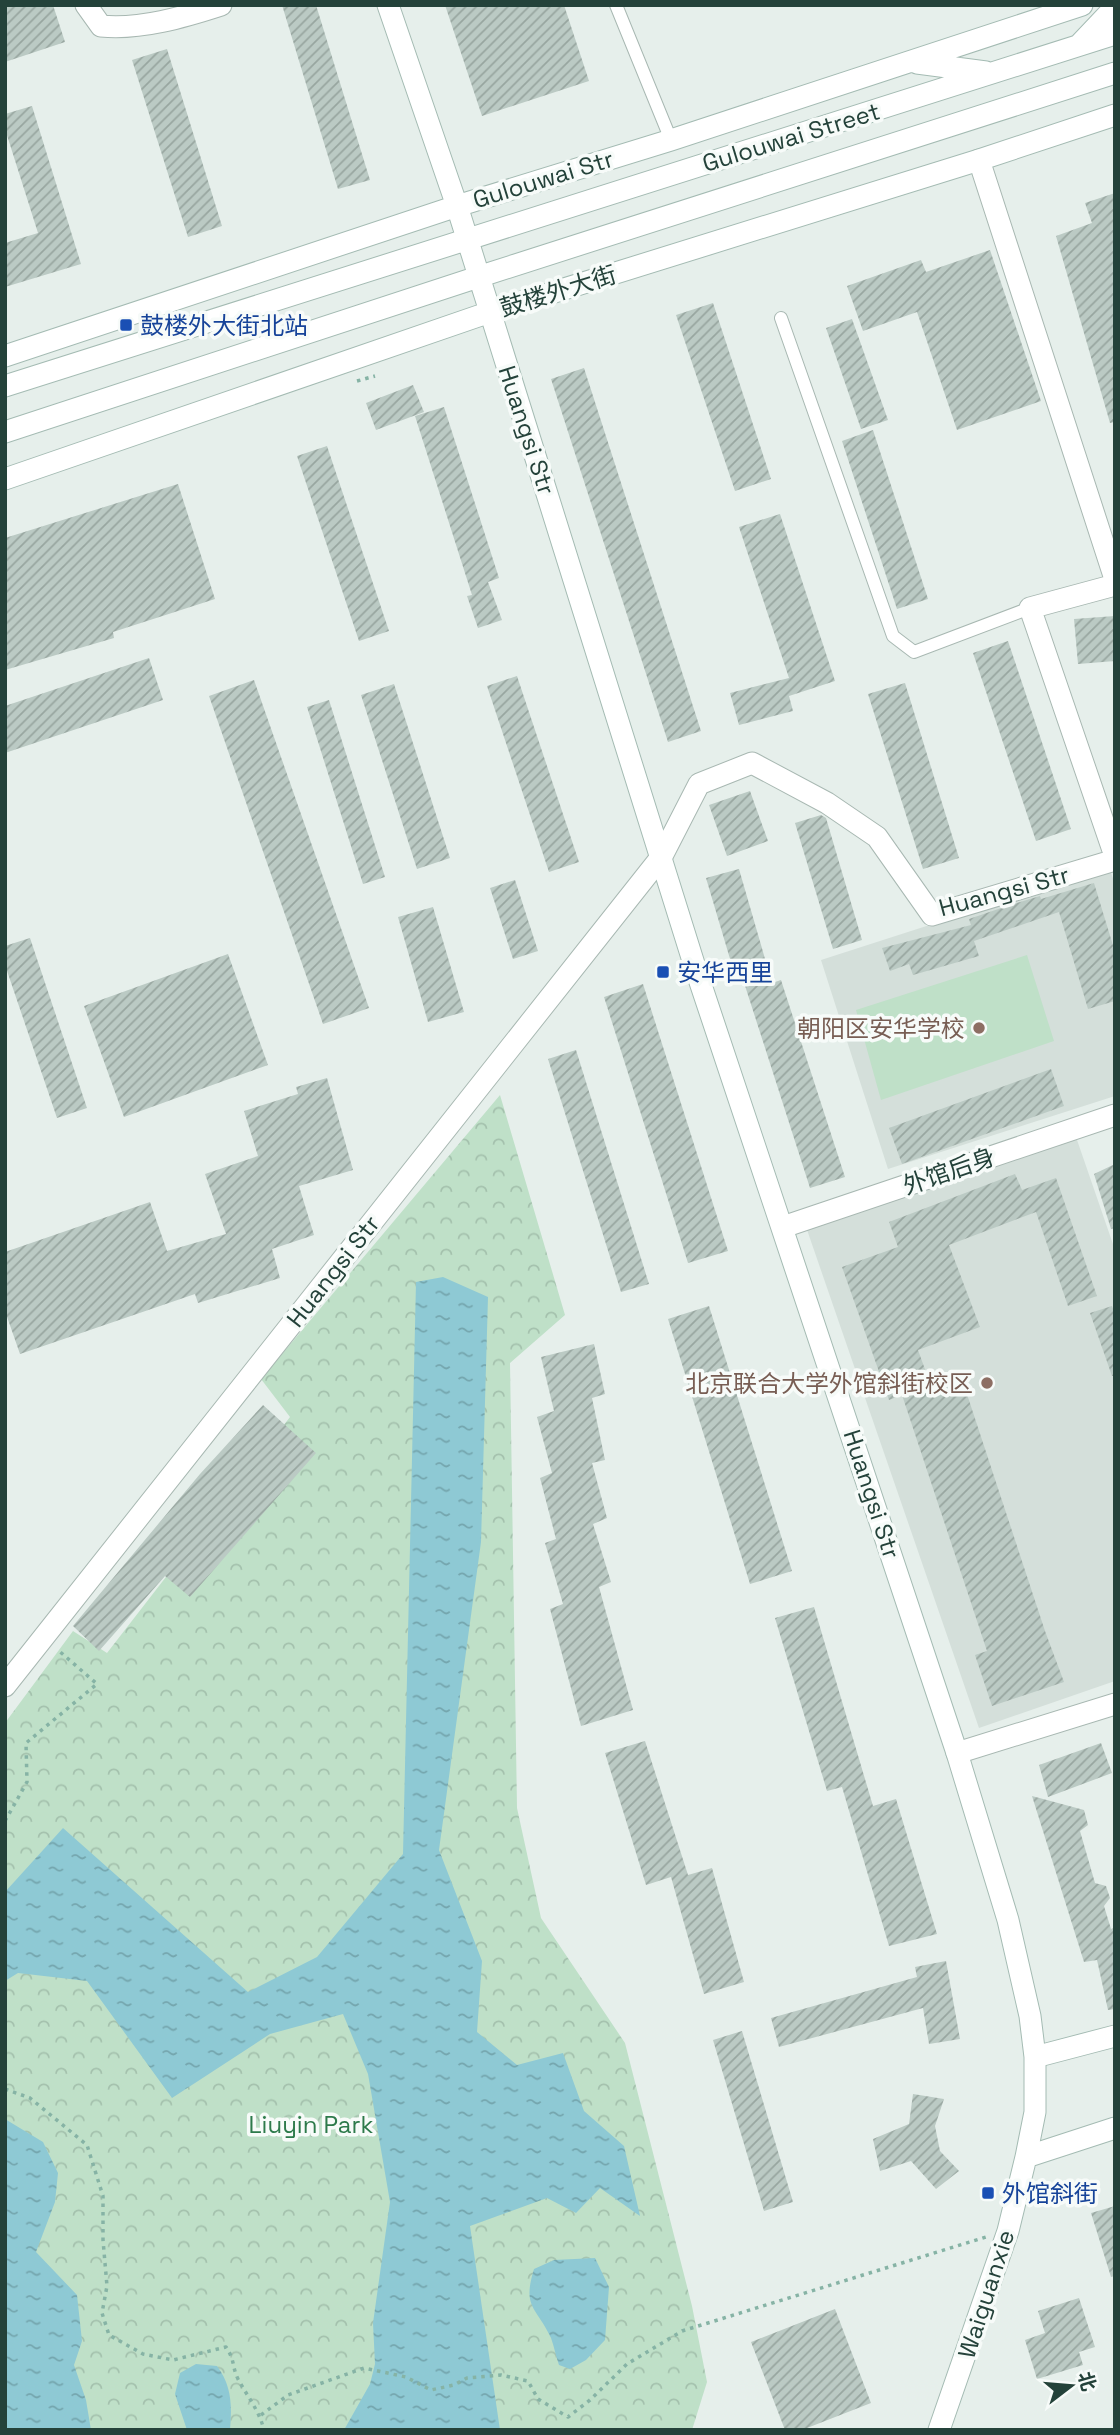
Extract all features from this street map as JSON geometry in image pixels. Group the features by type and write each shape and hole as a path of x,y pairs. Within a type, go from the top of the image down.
{"street":[{"path":"86,5 101,26 121,28 221,5"},
{"name":"Huangsi Str","path":"388,5 457,206 694,964 957,1753 1007,1920 1030,2016 1035,2057"},
{"name":"Gulouwai Str","path":"5,356 457,206 671,140 1082,5"},
{"path":"1078,46 1115,7"},
{"name":"Gulouwai Street","path":"5,386 1115,34"},
{"path":"909,62 995,73"},
{"name":"鼓楼外大街","path":"5,432 478,276 1115,73"},
{"name":"鼓楼外大街","path":"5,479 489,312 1115,115"},
{"path":"979,160 1115,579"},
{"path":"1115,585 1030,608 1115,858"},
{"name":"Huangsi Str","path":"5,1686 662,856 699,784 752,763 827,803 877,836 932,915 1115,858"},
{"name":"外馆后身","path":"783,1227 1115,1115"},
{"path":"957,1753 1115,1704"},
{"path":"1035,2057 1115,2036"},
{"name":"Waiguanxie","path":"939,2430 1008,2231 1035,2112 1035,2057"},
{"path":"1026,2157 1115,2128"}],"lane":[{"path":"616,5 671,140"},
{"path":"781,318 893,636 914,652 1030,608"}],"path":[{"path":"5,1821 27,1782 26,1742 97,1684 42,1638"},
{"path":"5,2089 30,2098 87,2145 103,2196 107,2286 102,2313 109,2336 143,2354 173,2360 226,2347 233,2357 236,2375 261,2415 264,2430"},
{"path":"261,2415 288,2395 365,2368 406,2377 431,2390 454,2385 467,2378 501,2375 528,2381 538,2399 568,2417 590,2400 626,2364 682,2331 941,2249 1008,2231"}],"shaded area":[{"name":"朝阳区安华学校","path":"1109,867 1115,884 1115,1096 888,1169 821,960"},
{"name":"北京联合大学外馆斜街校区","path":"1076,1137 1115,1250 1115,1681 979,1728 805,1224"}],"green space":[{"path":"1027,955 1054,1041 881,1100 856,1010"},
{"name":"Liuyin Park","path":"500,1095 565,1315 510,1363 517,1808 541,1918 625,2043 692,2306 707,2382 692,2430 5,2430 5,1723 73,1631 107,1653 290,1417 261,1379"}],"water":[{"path":"443,1277 488,1297 481,1542 439,1850 482,1961 477,2032 517,2065 563,2053 584,2111 624,2146 640,2216 600,2188 576,2213 547,2198 470,2226 500,2430 344,2430 370,2384 375,2364 373,2323 390,2202 368,2074 343,2014 270,2034 172,2098 87,1981 18,1973 5,1981 5,1892 63,1828 248,1992 317,1957 403,1854 416,1282"},
{"path":"5,2119 43,2142 58,2173 55,2202 36,2252 77,2295 82,2341 74,2365 86,2400 91,2430 5,2430"},
{"path":"595,2258 609,2287 605,2340 586,2360 570,2369 559,2365 551,2338 532,2306 529,2292 531,2282 534,2269 554,2260"},
{"path":"196,2364 217,2366 226,2381 230,2396 230,2430 187,2430 175,2394 180,2373"}],"building":[{"path":"5,5 53,5 65,42 5,62"},
{"path":"282,5 316,5 370,180 338,189"},
{"path":"445,5 564,5 589,81 482,116"},
{"path":"167,49 222,226 188,237 132,60"},
{"path":"32,106 81,264 5,287 5,243 38,233 5,129 5,114"},
{"path":"1115,193 1115,422 1110,423 1056,236 1092,223 1085,203"},
{"path":"990,250 1041,401 957,430 917,312 863,331 847,286 921,260 926,272"},
{"path":"713,303 771,479 735,491 676,315"},
{"path":"852,319 888,420 861,429 826,328"},
{"path":"584,368 701,731 668,742 551,379"},
{"path":"413,385 424,412 376,430 366,403"},
{"path":"444,407 499,578 488,582 502,620 478,628 467,596 472,595 415,416"},
{"path":"873,430 928,599 897,609 842,441"},
{"path":"327,446 389,631 359,641 297,456"},
{"path":"178,484 215,599 113,632 114,638 5,670 5,538"},
{"path":"780,514 835,681 789,696 793,711 739,725 730,693 789,678 739,527"},
{"path":"1115,616 1115,661 1078,664 1074,619"},
{"path":"1008,641 1071,829 1036,841 973,653"},
{"path":"149,658 163,700 5,753 5,706"},
{"path":"517,676 579,862 549,872 487,686"},
{"path":"254,680 369,1008 323,1024 209,696"},
{"path":"905,683 959,858 923,869 868,694"},
{"path":"394,684 450,858 417,869 361,695"},
{"path":"329,700 385,877 363,884 307,707"},
{"path":"750,791 768,841 727,856 709,805"},
{"path":"821,815 826,818 862,940 833,949 795,823"},
{"path":"739,869 772,983 781,980 845,1177 810,1188 739,967 733,969 706,878"},
{"path":"515,880 538,951 513,959 490,888"},
{"path":"1094,883 1115,952 1115,1001 1088,1009 1059,912 974,941 979,956 913,975 909,964 890,971 882,948 971,925 969,919 1007,906"},
{"path":"433,907 464,1012 428,1022 398,917"},
{"path":"30,938 87,1108 57,1118 5,965 5,946"},
{"path":"228,954 268,1065 124,1117 84,1006"},
{"path":"643,984 728,1251 688,1263 604,997"},
{"path":"576,1050 649,1284 621,1292 548,1059"},
{"path":"1051,1069 1064,1106 902,1164 889,1128"},
{"path":"327,1078 353,1170 299,1186 314,1235 272,1249 280,1278 198,1303 195,1294 20,1354 5,1311 5,1252 150,1202 167,1251 226,1234 205,1174 258,1156 244,1111 298,1094 296,1087"},
{"path":"1115,1164 1115,1228 1111,1229 1094,1174"},
{"path":"1015,1174 1022,1190 1056,1178 1097,1296 1068,1306 1036,1212 949,1245 980,1327 918,1350 931,1386 961,1376 1064,1682 992,1706 975,1655 987,1651 902,1395 889,1400 842,1267 898,1247 889,1222"},
{"path":"709,1306 792,1571 750,1584 668,1319"},
{"path":"1112,1306 1115,1314 1115,1376 1112,1376 1090,1313"},
{"path":"594,1344 605,1394 592,1398 605,1460 592,1463 607,1518 593,1524 611,1582 599,1587 633,1710 581,1726 550,1609 563,1604 545,1543 556,1539 540,1478 552,1473 537,1417 554,1411 541,1357"},
{"path":"263,1405 316,1453 190,1597 165,1576 99,1651 73,1626 200,1474"},
{"path":"814,1607 873,1806 896,1799 937,1934 889,1946 842,1787 827,1791 775,1618"},
{"path":"645,1741 688,1875 712,1868 744,1982 704,1994 671,1877 646,1885 605,1753"},
{"path":"1101,1743 1112,1773 1048,1797 1039,1765"},
{"path":"1032,1796 1084,1810 1088,1825 1080,1831 1095,1883 1106,1886 1110,1898 1104,1906 1111,1929 1115,1927 1115,2009 1108,2010 1097,1960 1084,1962"},
{"path":"946,1961 960,2039 929,2044 923,2008 779,2047 771,2018 917,1977 915,1967"},
{"path":"742,2031 793,2202 764,2211 713,2040"},
{"path":"913,2094 944,2099 935,2126 940,2151 959,2171 936,2189 911,2161 880,2171 873,2139 909,2124"},
{"path":"1115,2206 1115,2276 1111,2277 1091,2213"},
{"path":"1079,2298 1095,2347 1079,2352 1083,2365 1037,2379 1025,2340 1045,2333 1038,2311"},
{"path":"835,2309 871,2403 802,2430 785,2430 751,2342"}],"place":[{"name":"鼓楼外大街北站","path":"126,325"},
{"name":"安华西里","path":"663,972"},
{"name":"朝阳区安华学校","path":"979,1028"},
{"name":"北京联合大学外馆斜街校区","path":"987,1383"},
{"name":"外馆斜街","path":"988,2193"}]}
